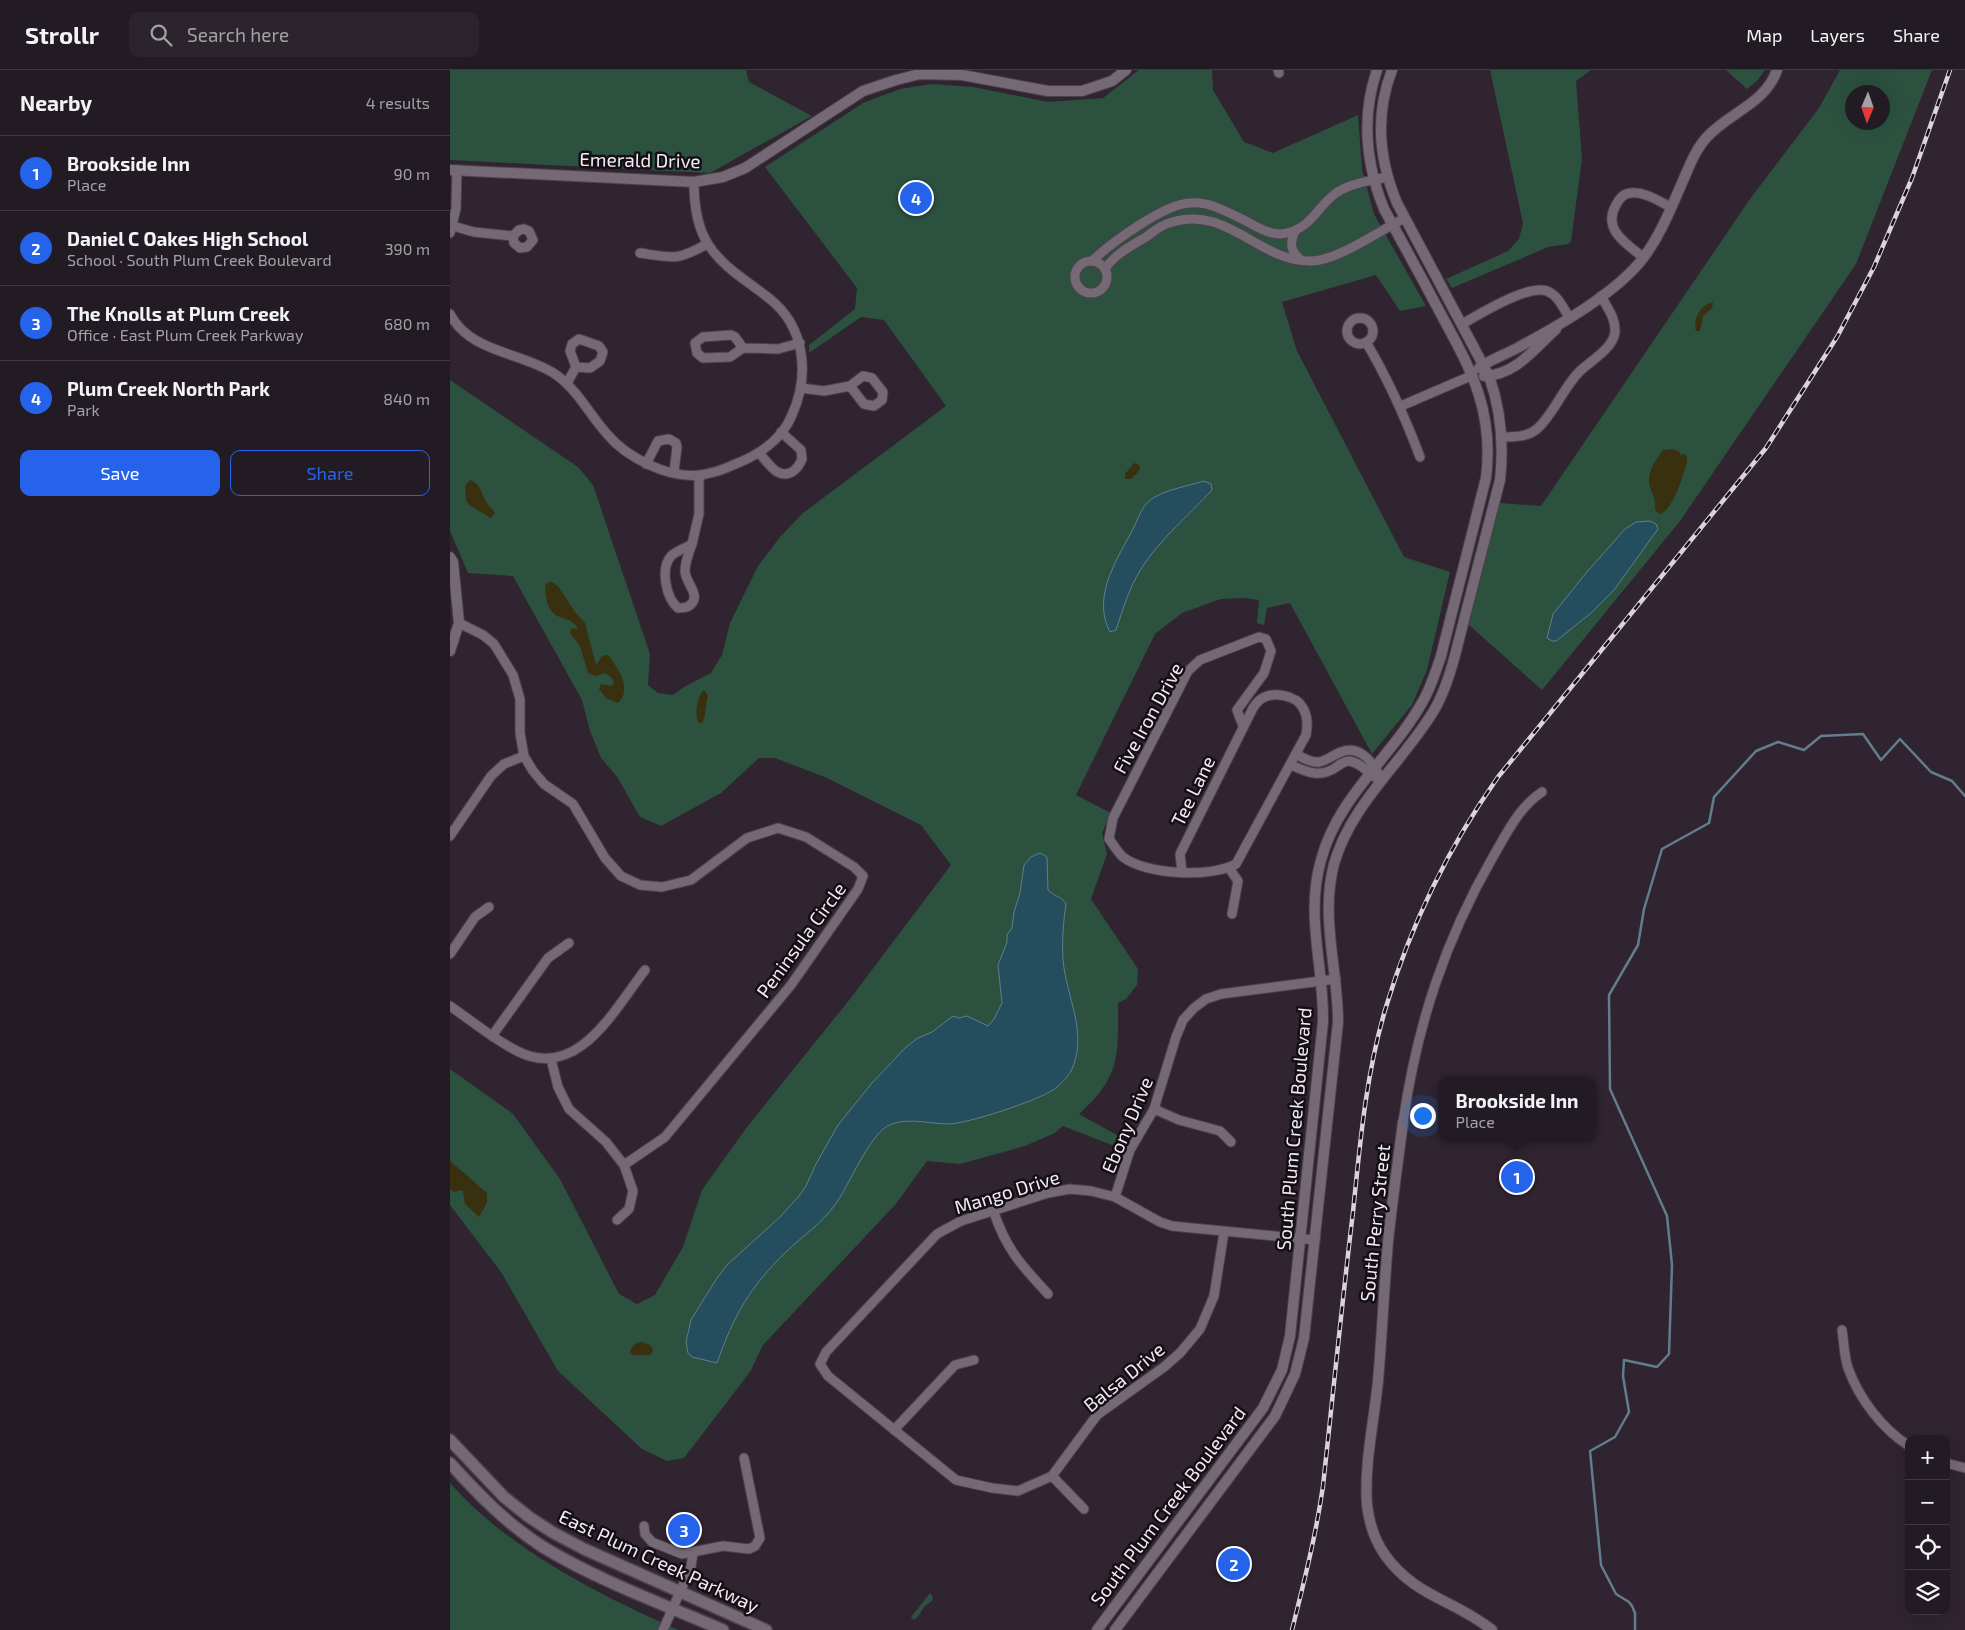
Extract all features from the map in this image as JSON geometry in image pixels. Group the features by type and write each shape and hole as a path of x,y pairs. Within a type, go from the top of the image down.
{"main road":[{"name":"East Plum Creek Parkway","path":"450,1440 504,1497 538,1524 584,1549 766,1630"},
{"name":"East Plum Creek Parkway","path":"450,1463 493,1508 543,1547 584,1569 723,1630"}],"street":[{"name":"Emerald Drive","path":"454,170 694,182 723,177 745,168 863,91 920,72 962,75 1048,91 1082,91 1112,80 1126,70"},
{"name":"South Plum Creek Boulevard","path":"1097,1630 1268,1400 1282,1370 1290,1336 1322,1035 1324,1006 1314,918 1317,876 1325,844 1332,828 1348,802 1414,716 1432,682 1441,656 1483,488 1488,455 1486,423 1473,375 1384,209 1373,180 1368,148 1367,123 1370,95 1377,70"},
{"name":"South Plum Creek Boulevard","path":"1115,1630 1280,1407 1295,1374 1302,1351 1336,1043 1338,1006 1328,917 1331,879 1339,849 1360,810 1428,720 1440,700 1450,674 1498,486 1501,468 1502,437 1498,406 1489,376 1397,203 1387,177 1382,147 1381,123 1384,97 1392,70"},
{"path":"1400,406 1473,375 1484,364 1518,348 1569,318 1622,280 1644,257 1660,232 1692,158 1702,142 1714,130 1758,98 1770,85 1777,70"},
{"path":"454,170 458,193 451,230 514,236"},
{"path":"1092,261 1097,262 1105,269 1107,278 1102,289 1091,293 1083,291 1076,283 1075,274 1080,265 1092,261 1104,250 1161,212 1189,203 1215,206 1274,234 1284,234 1307,224 1334,195 1347,187 1387,177"},
{"path":"450,314 476,341 527,359 549,370 567,383 578,394 608,436 631,456 646,464 674,472 699,475 720,471 759,452 781,432 791,418 802,388 803,368 800,342 780,308 724,262 707,244 699,222 694,182"},
{"path":"1644,257 1621,240 1614,230 1611,220 1614,208 1620,199 1628,193 1638,193 1671,207"},
{"path":"1105,269 1112,258 1168,223 1192,218 1212,220 1279,254 1301,261 1321,260 1336,256 1405,218"},
{"path":"1296,230 1292,238 1291,247 1294,254 1301,261"},
{"path":"640,253 674,258 690,253 707,244"},
{"path":"1462,324 1527,291 1539,289 1556,297 1569,318"},
{"path":"1502,437 1528,434 1538,428 1578,373 1612,340 1615,332 1614,320 1601,296"},
{"path":"1473,375 1489,376 1524,360 1569,318"},
{"path":"743,348 735,337 731,335 703,337 696,343 699,356 707,358 730,357 743,348 778,349 800,342"},
{"path":"1366,342 1400,406 1420,457"},
{"path":"567,383 576,367"},
{"path":"802,388 824,391 850,386"},
{"path":"759,452 776,472 786,474 794,470 802,459 801,450 781,432"},
{"path":"646,464 658,441 669,439 676,443 677,447 674,472"},
{"path":"692,544 673,555 666,566 666,582 673,601 678,608 687,607 695,598 684,570 692,544 699,514 699,475"},
{"path":"450,557 453,562 459,623 450,651"},
{"name":"Peninsula Circle","path":"459,623 483,635 494,644 513,675 520,699 520,733 524,756 533,772 544,784 574,804 605,858 621,876 640,885 662,887 691,880 747,838 778,828 806,837 854,868 863,876 858,889 785,992 665,1137 624,1165"},
{"name":"Five Iron Drive","path":"1182,872 1143,868 1123,857 1109,839 1113,818 1188,671 1200,660 1259,637 1266,639 1271,651 1264,673 1237,710 1243,726"},
{"name":"Tee Lane","path":"1182,872 1180,854 1252,708 1262,698 1278,694 1292,698 1302,707 1308,724 1306,735 1236,864 1230,868"},
{"path":"1296,754 1309,761 1318,763 1339,753 1351,750 1362,754 1372,770 1382,780"},
{"path":"450,836 491,776 504,764 524,756"},
{"path":"1291,765 1306,772 1319,774 1350,761 1372,770"},
{"name":"South Perry Street","path":"1492,1630 1471,1615 1421,1590 1407,1579 1384,1553 1375,1536 1368,1508 1367,1475 1378,1381 1388,1242 1404,1122 1422,1027 1434,985 1452,936 1474,891 1523,808 1530,800 1542,792"},
{"path":"1182,872 1211,872 1230,868 1238,881 1232,914"},
{"path":"450,954 475,917 489,907"},
{"path":"492,1036 548,958 569,943"},
{"path":"450,1006 517,1051 534,1058 551,1059 582,1047 597,1033 645,970"},
{"name":"Ebony Drive","path":"1115,1197 1130,1150 1154,1109 1183,1020 1194,1008 1206,1000 1221,994 1336,979"},
{"path":"551,1059 558,1087 569,1109 606,1142 624,1165 633,1191 629,1209 617,1220"},
{"path":"1154,1109 1179,1120 1220,1131 1230,1142"},
{"name":"Mango Drive","path":"820,1364 826,1352 937,1234 961,1221 1048,1193 1070,1189 1090,1191 1115,1197 1160,1222 1172,1226 1315,1240"},
{"path":"993,1210 1004,1239 1016,1258 1048,1294"},
{"name":"Balsa Drive","path":"820,1364 828,1376 956,1480 992,1488 1018,1491 1052,1476 1097,1415 1164,1367 1180,1353 1200,1329 1214,1296 1224,1232"},
{"path":"1842,1330 1848,1367 1862,1396 1885,1426 1905,1443"},
{"path":"894,1430 955,1365 974,1360"},
{"path":"644,1526 645,1534 652,1542 682,1554 723,1546 749,1549 755,1546 760,1538 744,1458"},
{"path":"1950,1464 1965,1468"},
{"path":"1052,1476 1084,1509"},
{"path":"663,1630 691,1567 693,1553"}],"green space":[{"path":"450,70 746,70 749,82 812,116 710,173 450,160"},
{"path":"1139,70 1212,70 1213,90 1244,142 1273,153 1358,115 1362,169 1374,214 1426,306 1400,311 1376,275 1282,302 1297,351 1404,557 1450,572 1427,670 1412,705 1372,754 1290,603 1267,608 1264,625 1257,623 1259,600 1243,598 1221,599 1182,613 1155,634 1076,795 1111,813 1102,833 1107,854 1091,899 1138,969 1137,985 1126,999 1118,1003 1117,1052 1110,1076 1093,1101 1079,1114 1124,1139 1117,1147 1063,1126 1055,1133 1025,1146 960,1164 927,1161 895,1205 763,1345 750,1372 684,1458 667,1461 642,1449 558,1371 501,1272 450,1205 450,1069 513,1114 560,1179 619,1294 637,1304 655,1295 683,1247 702,1190 747,1127 850,999 951,865 921,825 827,778 775,758 759,758 721,793 661,826 640,817 618,778 601,758 590,731 582,700 513,576 468,573 450,531 450,380 578,467 593,485 650,654 648,685 658,693 673,695 711,673 722,655 730,623 758,566 780,537 803,513 946,406 884,320 861,317 809,353 809,345 855,309 857,288 765,167 863,103 900,89 932,84 973,87 1048,102 1103,98"},
{"path":"1490,70 1591,70 1576,81 1582,159 1571,241 1568,244 1548,247 1452,288 1446,279 1508,251 1519,239 1523,223"},
{"path":"1726,70 1765,70 1757,81 1747,89"},
{"path":"1840,70 1932,70 1856,264 1680,521 1542,690 1469,625 1499,503 1541,506 1750,199 1819,108"},
{"path":"450,1483 473,1507 499,1529 556,1568 618,1602 679,1630 450,1630"},
{"path":"930,1593 933,1597 932,1601 924,1607 914,1620 911,1617"}],"sand":[{"path":"1713,302 1712,308 1703,316 1700,331 1696,331 1695,326 1698,313 1704,306"},
{"path":"1673,449 1681,453 1680,455 1684,454 1687,456 1687,461 1681,482 1673,499 1665,511 1660,514 1655,510 1655,501 1649,483 1650,474 1653,465 1663,450"},
{"path":"1134,463 1139,465 1140,470 1131,479 1125,479 1125,474"},
{"path":"470,480 477,484 485,500 495,513 491,518 469,505 466,500 465,486"},
{"path":"550,581 558,586 575,612 585,623 596,665 602,656 608,655 620,672 624,691 618,703 606,698 599,689 601,684 612,686 614,682 611,677 605,673 595,676 588,673 580,646 570,633 571,628 577,629 577,627 571,622 555,615 549,608 545,585"},
{"path":"704,690 708,696 703,721 699,723 697,720 697,706"},
{"path":"450,1161 487,1193 487,1202 479,1217 465,1204 463,1191 454,1192 450,1189"},
{"path":"642,1342 650,1345 653,1350 652,1353 650,1355 632,1355 630,1352 633,1346"}],"water":[{"path":"1204,481 1211,484 1212,490 1165,538 1141,569 1133,584 1116,630 1110,632 1103,605 1105,591 1114,564 1143,508 1149,501 1159,495"},
{"path":"1650,521 1656,524 1658,529 1614,590 1591,613 1556,641 1547,638 1553,614 1586,573 1625,529 1636,522"},
{"path":"1040,853 1047,857 1048,890 1066,904 1063,960 1075,1016 1078,1044 1076,1057 1069,1074 1058,1086 1045,1095 987,1116 959,1123 908,1121 886,1127 866,1151 831,1210 773,1265 752,1290 730,1330 717,1363 692,1357 688,1353 686,1342 691,1320 717,1278 727,1265 781,1216 799,1196 838,1125 872,1083 906,1047 918,1038 932,1032 953,1016 959,1018 967,1016 988,1026 994,1019 1002,1003 998,965 1007,942 1007,935 1012,928 1024,865 1031,857"}],"waterway":[{"path":"1635,1630 1635,1613 1632,1606 1616,1594 1601,1565 1590,1451 1615,1437 1629,1412 1623,1376 1624,1360 1657,1367 1669,1354 1672,1265 1667,1216 1610,1089 1609,995 1638,945 1644,909 1662,849 1709,823 1714,797 1756,751 1778,742 1804,750 1821,736 1863,734 1881,760 1900,739 1931,772 1952,781 1965,796"}],"railway":[{"path":"1292,1630 1313,1540 1323,1486 1358,1160 1373,1057 1396,976 1419,916 1447,859 1498,777 1766,448 1837,337 1874,267 1912,178 1950,70"}],"place":[{"name":"Plum Creek North Park","path":"916,198"},
{"name":"Brookside Inn","path":"1517,1177"},
{"name":"The Knolls at Plum Creek","path":"684,1530"},
{"name":"Daniel C Oakes High School","path":"1234,1564"}]}
